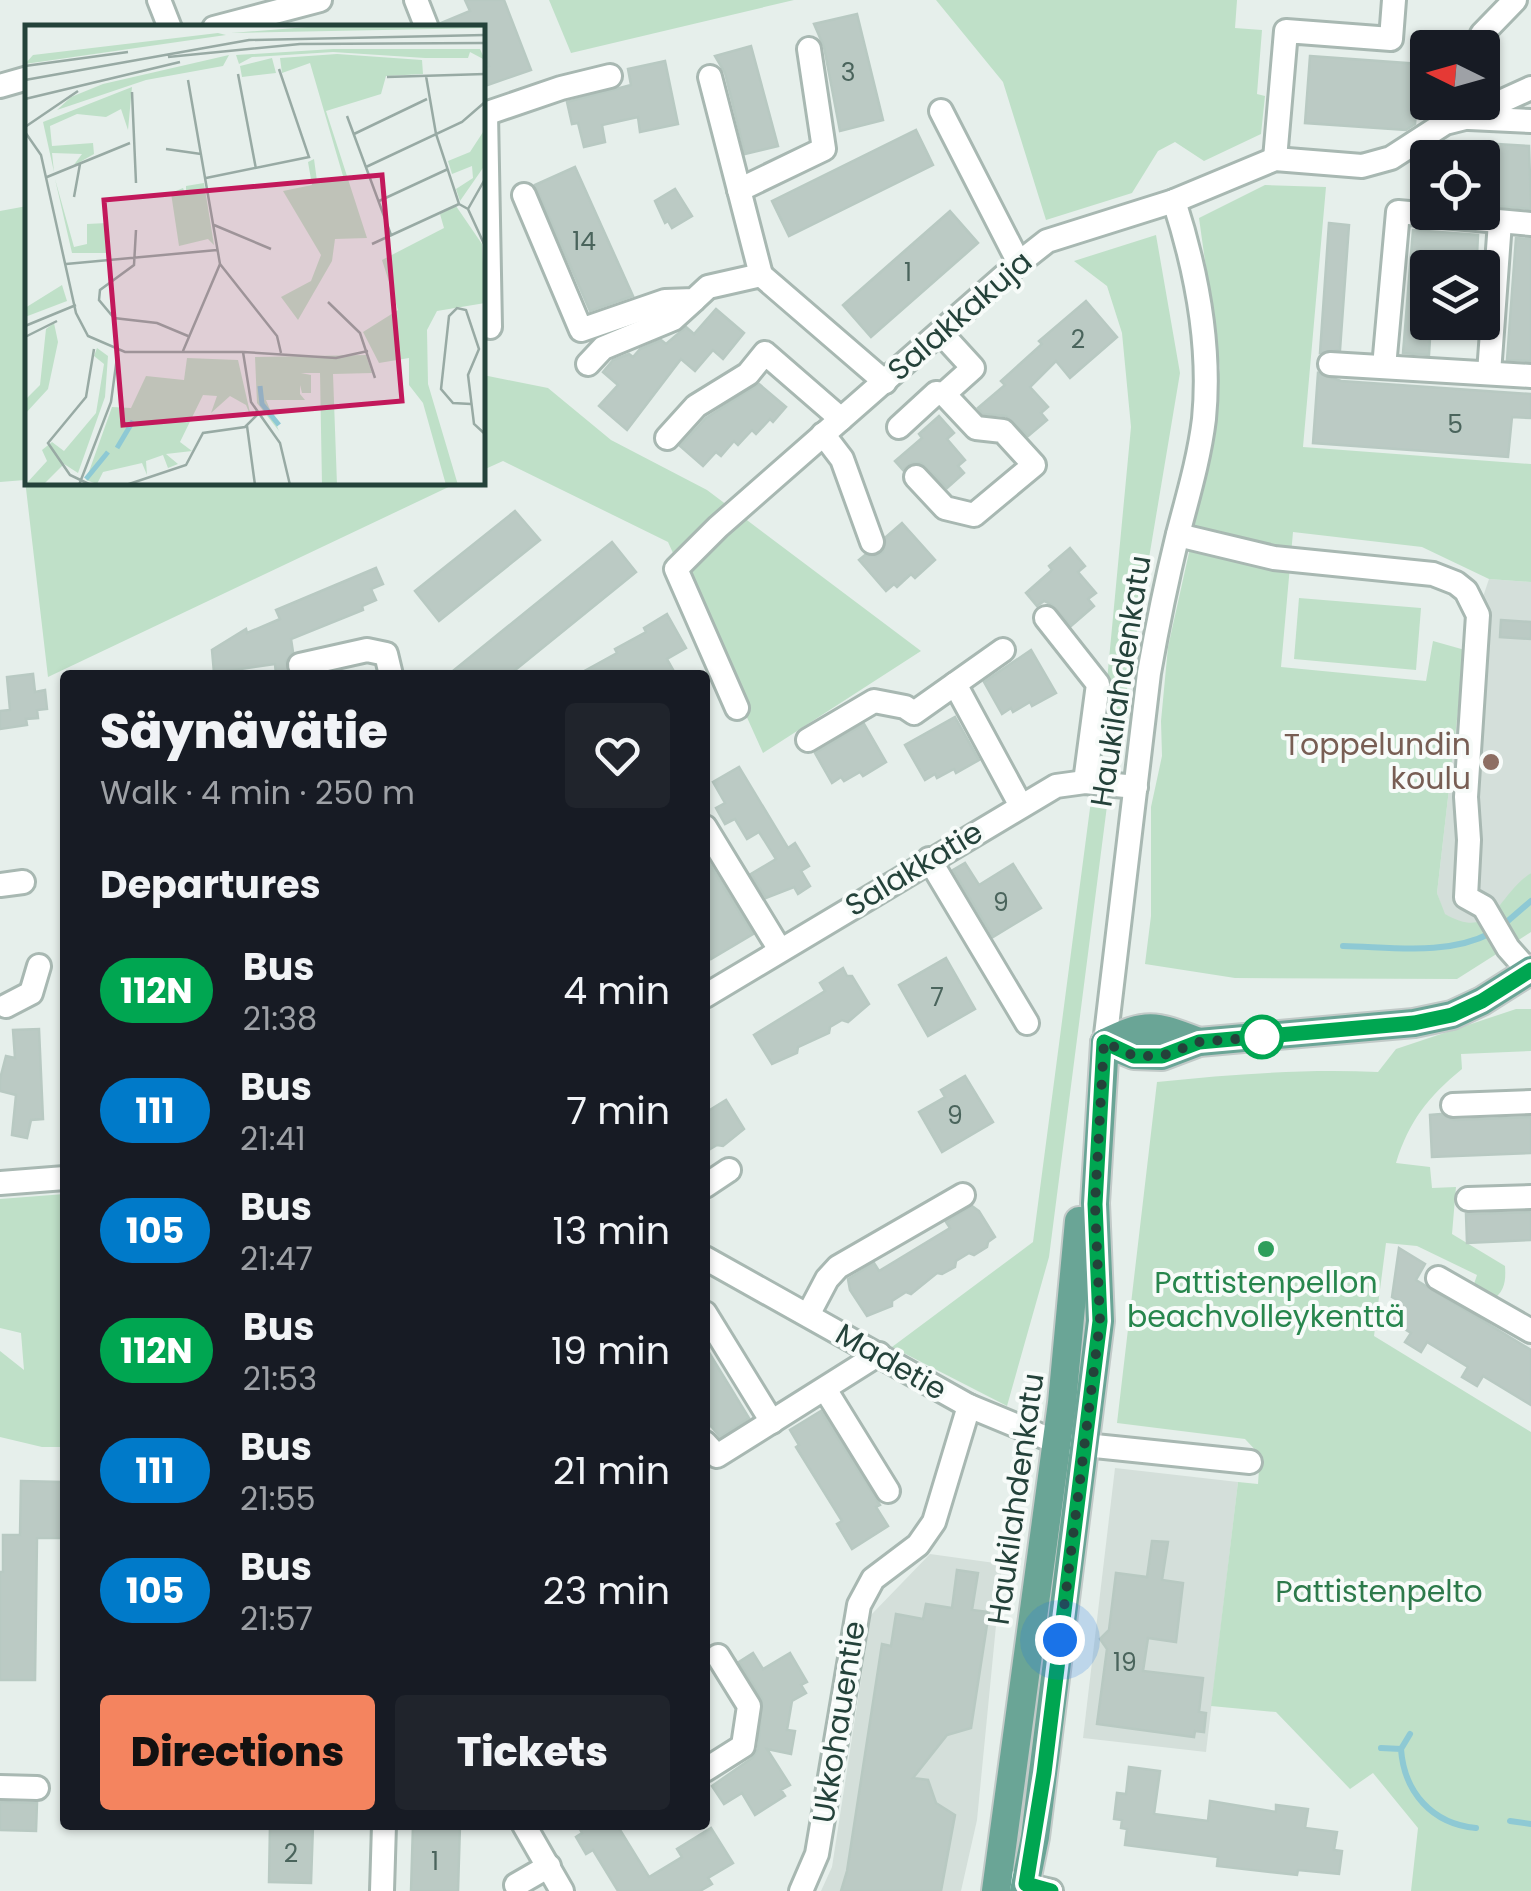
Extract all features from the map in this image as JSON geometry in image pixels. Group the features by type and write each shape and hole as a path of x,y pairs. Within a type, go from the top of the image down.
{"main road":[{"path":"1104,1050 1162,1056 1199,1042 1348,1031 1452,1015 1530,971"},
{"name":"Haukilahdenkatu","path":"1019,1887 1056,1442 1079,1252 1085,1146 1104,1050"},
{"name":"Haukilahdenkatu","path":"1019,1887 1035,1837 1100,1321 1095,1204 1104,1050"}],"street":[{"path":"160,0 169,25"},
{"path":"225,25 320,0"},
{"path":"416,0 425,25"},
{"path":"1394,0 1391,39 1286,31 1274,160 1362,166 1410,153"},
{"path":"1486,30 1515,0"},
{"path":"739,190 824,149 809,49"},
{"path":"485,114 610,76"},
{"path":"710,77 761,275 884,382"},
{"path":"0,86 25,79"},
{"path":"1500,102 1531,88"},
{"path":"941,111 1019,262"},
{"path":"1434,140 1446,123 1457,120"},
{"path":"1498,120 1531,122"},
{"path":"485,150 490,327"},
{"name":"Salakkakuja","path":"737,708 676,569 827,431 1047,241 1174,200 1274,160"},
{"path":"524,195 581,330 665,301 694,300"},
{"name":"Haukilahdenkatu","path":"1104,1050 1159,616 1196,468 1204,418 1206,372 1186,237 1174,200"},
{"path":"1384,367 1398,212 1410,213"},
{"path":"1500,222 1531,224"},
{"path":"1488,373 1499,230"},
{"path":"588,364 603,348 673,319 708,287 761,275"},
{"path":"940,333 973,368 944,394"},
{"path":"667,438 696,406 748,374 765,353 827,431 842,459 872,542"},
{"path":"1330,364 1531,376"},
{"path":"899,427 936,393 944,394 976,428 1003,430 1034,465 974,515 946,508 916,477"},
{"path":"1178,536 1274,558 1420,571 1445,578 1466,591 1478,615 1466,779 1466,897 1484,907 1508,948 1530,971"},
{"path":"1046,618 1098,684 1084,782"},
{"path":"300,665 367,650 386,654 390,670"},
{"path":"808,740 874,701 905,707 918,719 1002,650"},
{"path":"956,684 978,740 1020,806"},
{"name":"Salakkatie","path":"710,993 1056,786 1084,782 1136,787"},
{"path":"710,834 780,950"},
{"path":"929,860 1027,1023"},
{"path":"6,1006 31,993 38,966"},
{"path":"1453,1105 1531,1102"},
{"path":"710,1183 729,1170"},
{"path":"0,1183 60,1178"},
{"path":"808,1315 838,1268 963,1195"},
{"path":"1468,1200 1531,1197"},
{"name":"Madetie","path":"710,1265 880,1354 969,1406 1056,1442 1250,1462"},
{"path":"1438,1278 1531,1331"},
{"path":"710,1321 772,1422"},
{"path":"710,1448 718,1456 880,1354"},
{"path":"825,1389 888,1491"},
{"name":"Ukkohauentie","path":"801,1891 817,1854 858,1604 873,1578 918,1546 934,1522 969,1406"},
{"path":"710,1767 743,1746 749,1706 718,1656"},
{"path":"0,1787 37,1788"},
{"path":"382,1891 384,1830"},
{"path":"527,1830 562,1891"},
{"path":"516,1884 549,1866"}],"shaded area":[{"name":"Toppelundin koulu","path":"1489,579 1531,582 1531,873 1484,922 1463,925 1444,914 1437,893 1465,650"},
{"path":"1115,1468 1238,1482 1206,1752 1083,1738"},
{"path":"930,1554 1002,1564 977,1820 961,1891 821,1891 832,1867 871,1615"}],"green space":[{"path":"549,0 794,0 571,53"},
{"path":"936,0 1237,0 1235,28 1262,30 1257,94 1265,96 1261,134 1204,161 1175,142 1158,151 1132,193 1046,220 1003,82"},
{"path":"1265,185 1326,187 1303,447 1531,464 1531,582 1489,579 1422,547 1293,532 1281,667 1426,681 1433,641 1465,650 1437,893 1445,914 1474,923 1493,913 1531,873 1531,932 1457,979 1235,978 1145,964 1151,916 1151,807 1162,756 1168,647 1192,539 1220,368 1199,218"},
{"path":"25,206 25,480 0,482 0,211"},
{"path":"1156,235 1180,373 1116,755 1097,750 1131,427 1122,333 1107,286 1074,261"},
{"path":"485,375 548,388 611,440 707,490 921,651 763,753 668,542 503,461 485,469"},
{"path":"26,485 453,485 60,670 48,677"},
{"path":"1299,598 1421,608 1416,670 1294,659"},
{"path":"1092,793 1108,798 1049,1257 1007,1406 892,1347 1033,1242"},
{"name":"Pattistenpelto","path":"1516,1009 1531,1009 1531,1051 1461,1054 1462,1069 1421,1111 1396,1163 1430,1167 1432,1188 1456,1187 1452,1234 1505,1266 1502,1290 1491,1301 1472,1290 1477,1275 1417,1246 1386,1243 1374,1336 1531,1432 1531,1891 1411,1891 1418,1828 1373,1773 1350,1789 1276,1712 1211,1706 1238,1482 1258,1484 1260,1455 1245,1439 1117,1423 1157,1082 1267,1073 1378,1072 1396,1049"},
{"path":"60,1194 60,1447 0,1437 0,1351 24,1370 21,1333 0,1328 0,1199"}],"building":[{"path":"465,0 504,0 531,70 485,86 485,67 489,66 485,25 441,25 470,11"},
{"path":"857,14 883,120 840,131 824,47 814,24"},
{"path":"751,46 778,146 745,154 725,73 715,56"},
{"path":"1310,56 1410,63 1410,120 1415,120 1406,130 1305,123"},
{"path":"665,61 678,124 640,132 638,117 602,125 605,142 584,147 578,123 572,124 567,102 631,85 628,69"},
{"path":"916,130 933,165 789,236 772,201"},
{"path":"1500,144 1529,146 1531,209 1500,206"},
{"path":"575,167 633,296 590,311 535,185"},
{"path":"675,189 692,216 672,228 668,221 665,223 655,201"},
{"path":"950,211 978,243 871,337 843,305"},
{"path":"1329,223 1349,225 1340,350 1320,353"},
{"path":"1413,230 1478,235 1477,250 1411,250"},
{"path":"1516,238 1531,239 1531,361 1507,360"},
{"path":"1410,267 1410,340 1430,340 1429,355 1403,353"},
{"path":"1086,301 1117,337 1070,378 1056,361 1030,387 1048,407 1041,413 1047,420 1028,436 1006,416 983,414 978,408 1005,385 1001,381 1042,344 1039,341"},
{"path":"716,309 744,333 723,359 713,350 695,371 681,359 627,430 599,406 618,385 603,372 613,360 629,354 633,357 640,349 661,340 666,344 686,327 694,334"},
{"path":"1318,373 1341,381 1531,394 1531,418 1512,417 1508,457 1313,443"},
{"path":"759,384 786,407 773,422 770,419 756,434 752,430 738,445 734,441 721,456 716,452 703,466 680,446 706,418"},
{"path":"939,416 954,433 947,439 965,460 958,466 964,473 947,488 921,463 912,463 903,470 895,461 922,438 919,434"},
{"path":"515,511 540,540 439,621 415,591"},
{"path":"902,523 935,560 915,578 911,574 886,591 859,560 883,552 886,537"},
{"path":"612,542 636,572 515,670 454,670"},
{"path":"1070,548 1085,566 1078,572 1096,593 1088,599 1094,606 1071,626 1052,605 1044,601 1037,606 1026,593"},
{"path":"376,568 383,584 371,589 376,600 362,606 363,610 291,639 293,652 286,661 288,670 276,670 275,664 214,670 212,650 246,629 247,633 280,619 276,610"},
{"path":"667,614 686,648 667,659 673,670 586,670 646,632 644,628"},
{"path":"1501,620 1531,622 1531,639 1500,637"},
{"path":"1031,650 1056,693 1032,706 1030,702 1002,714 984,682"},
{"path":"33,674 35,692 45,690 47,709 37,710 38,718 26,719 27,725 0,729 0,711 10,710 7,677"},
{"path":"955,717 979,760 956,773 954,769 925,780 905,745"},
{"path":"864,724 886,762 863,776 860,772 832,783 815,753"},
{"path":"739,767 788,848 795,843 809,866 801,871 810,886 798,894 794,887 766,898 751,874 776,859 759,832 747,839 735,819 725,824 716,808 725,803 713,782"},
{"path":"965,863 979,885 1013,864 1041,908 993,937 953,870"},
{"path":"710,864 753,934 710,957"},
{"path":"946,958 975,1009 928,1036 899,985"},
{"path":"843,968 869,1004 848,1022 842,1020 830,1027 829,1033 772,1064 754,1035 825,991 820,983"},
{"path":"39,1029 43,1119 31,1120 27,1138 12,1135 16,1095 0,1091 0,1079 6,1056 15,1058 13,1030"},
{"path":"965,1076 993,1122 942,1152 919,1112 945,1097 941,1090"},
{"path":"726,1100 744,1129 723,1146 710,1149 710,1110"},
{"path":"1441,1114 1454,1120 1531,1117 1531,1153 1432,1157 1430,1115"},
{"path":"972,1206 995,1237 987,1247 956,1261 955,1267 937,1273 911,1294 906,1292 892,1301 892,1306 867,1316 850,1290 848,1279 874,1263 879,1271 950,1228 946,1222"},
{"path":"1531,1212 1531,1240 1467,1243 1466,1214"},
{"path":"1399,1248 1425,1264 1416,1280 1531,1350 1531,1405 1483,1376 1477,1386 1462,1377 1468,1367 1427,1342 1421,1352 1405,1342 1411,1333 1390,1320 1401,1302 1392,1297"},
{"path":"710,1354 749,1418 720,1437 711,1426"},
{"path":"821,1411 880,1505 876,1507 888,1526 852,1549 837,1524 842,1521 796,1447 799,1445 790,1430"},
{"path":"21,1481 60,1482 60,1538 37,1538 35,1680 0,1680 3,1535 20,1535"},
{"path":"1152,1541 1168,1542 1162,1580 1183,1583 1176,1642 1148,1638 1143,1671 1203,1678 1199,1712 1206,1713 1204,1732 1195,1731 1194,1737 1097,1724 1107,1649 1100,1639 1109,1630 1116,1573 1147,1577"},
{"path":"957,1570 978,1573 972,1610 989,1612 971,1728 947,1735 913,1778 928,1780 936,1803 955,1815 941,1891 841,1891 882,1644 891,1646 896,1614 923,1619 926,1604 952,1608"},
{"path":"753,1653 763,1669 790,1653 807,1682 801,1685 806,1693 792,1701 787,1730 795,1731 791,1754 767,1749 790,1785 781,1790 785,1796 755,1815 742,1793 724,1804 712,1786 752,1758 758,1749 762,1699 739,1662"},
{"path":"1129,1767 1160,1771 1154,1814 1208,1821 1210,1801 1276,1812 1276,1805 1308,1809 1305,1828 1337,1832 1334,1850 1342,1851 1339,1874 1298,1870 1297,1875 1217,1866 1218,1857 1125,1845 1127,1829 1121,1828 1122,1820 1114,1819 1117,1793 1126,1794"},
{"path":"0,1802 37,1803 36,1831 0,1830"},
{"path":"711,1828 733,1863 708,1878 712,1884 700,1891 618,1891 593,1850 586,1854 576,1837 580,1830 620,1830 649,1877 682,1857 677,1849"},
{"path":"270,1830 313,1830 311,1883 269,1882"},
{"path":"413,1830 460,1830 458,1891 411,1891"}],"waterway":[{"path":"1502,926 1531,901"},
{"path":"1343,946 1438,947 1491,933"},
{"path":"1401,1749 1410,1734"},
{"path":"1381,1748 1401,1749 1414,1792 1434,1813 1476,1828"},
{"path":"1510,1821 1531,1824"}],"bus line":[{"name":"112N","path":"1051,1891 1026,1884 1044,1773 1100,1321 1095,1204 1104,1042 1134,1056 1162,1056 1199,1042 1414,1023 1452,1015 1531,970"}],"place":[{"name":"Toppelundin koulu","path":"1491,762"},
{"name":"Pattistenpellon beachvolleykenttä","path":"1266,1249"}],"route":[{"path":"1060,1640 1100,1321 1095,1204 1104,1042 1134,1056 1162,1056 1199,1042 1262,1037"}]}
